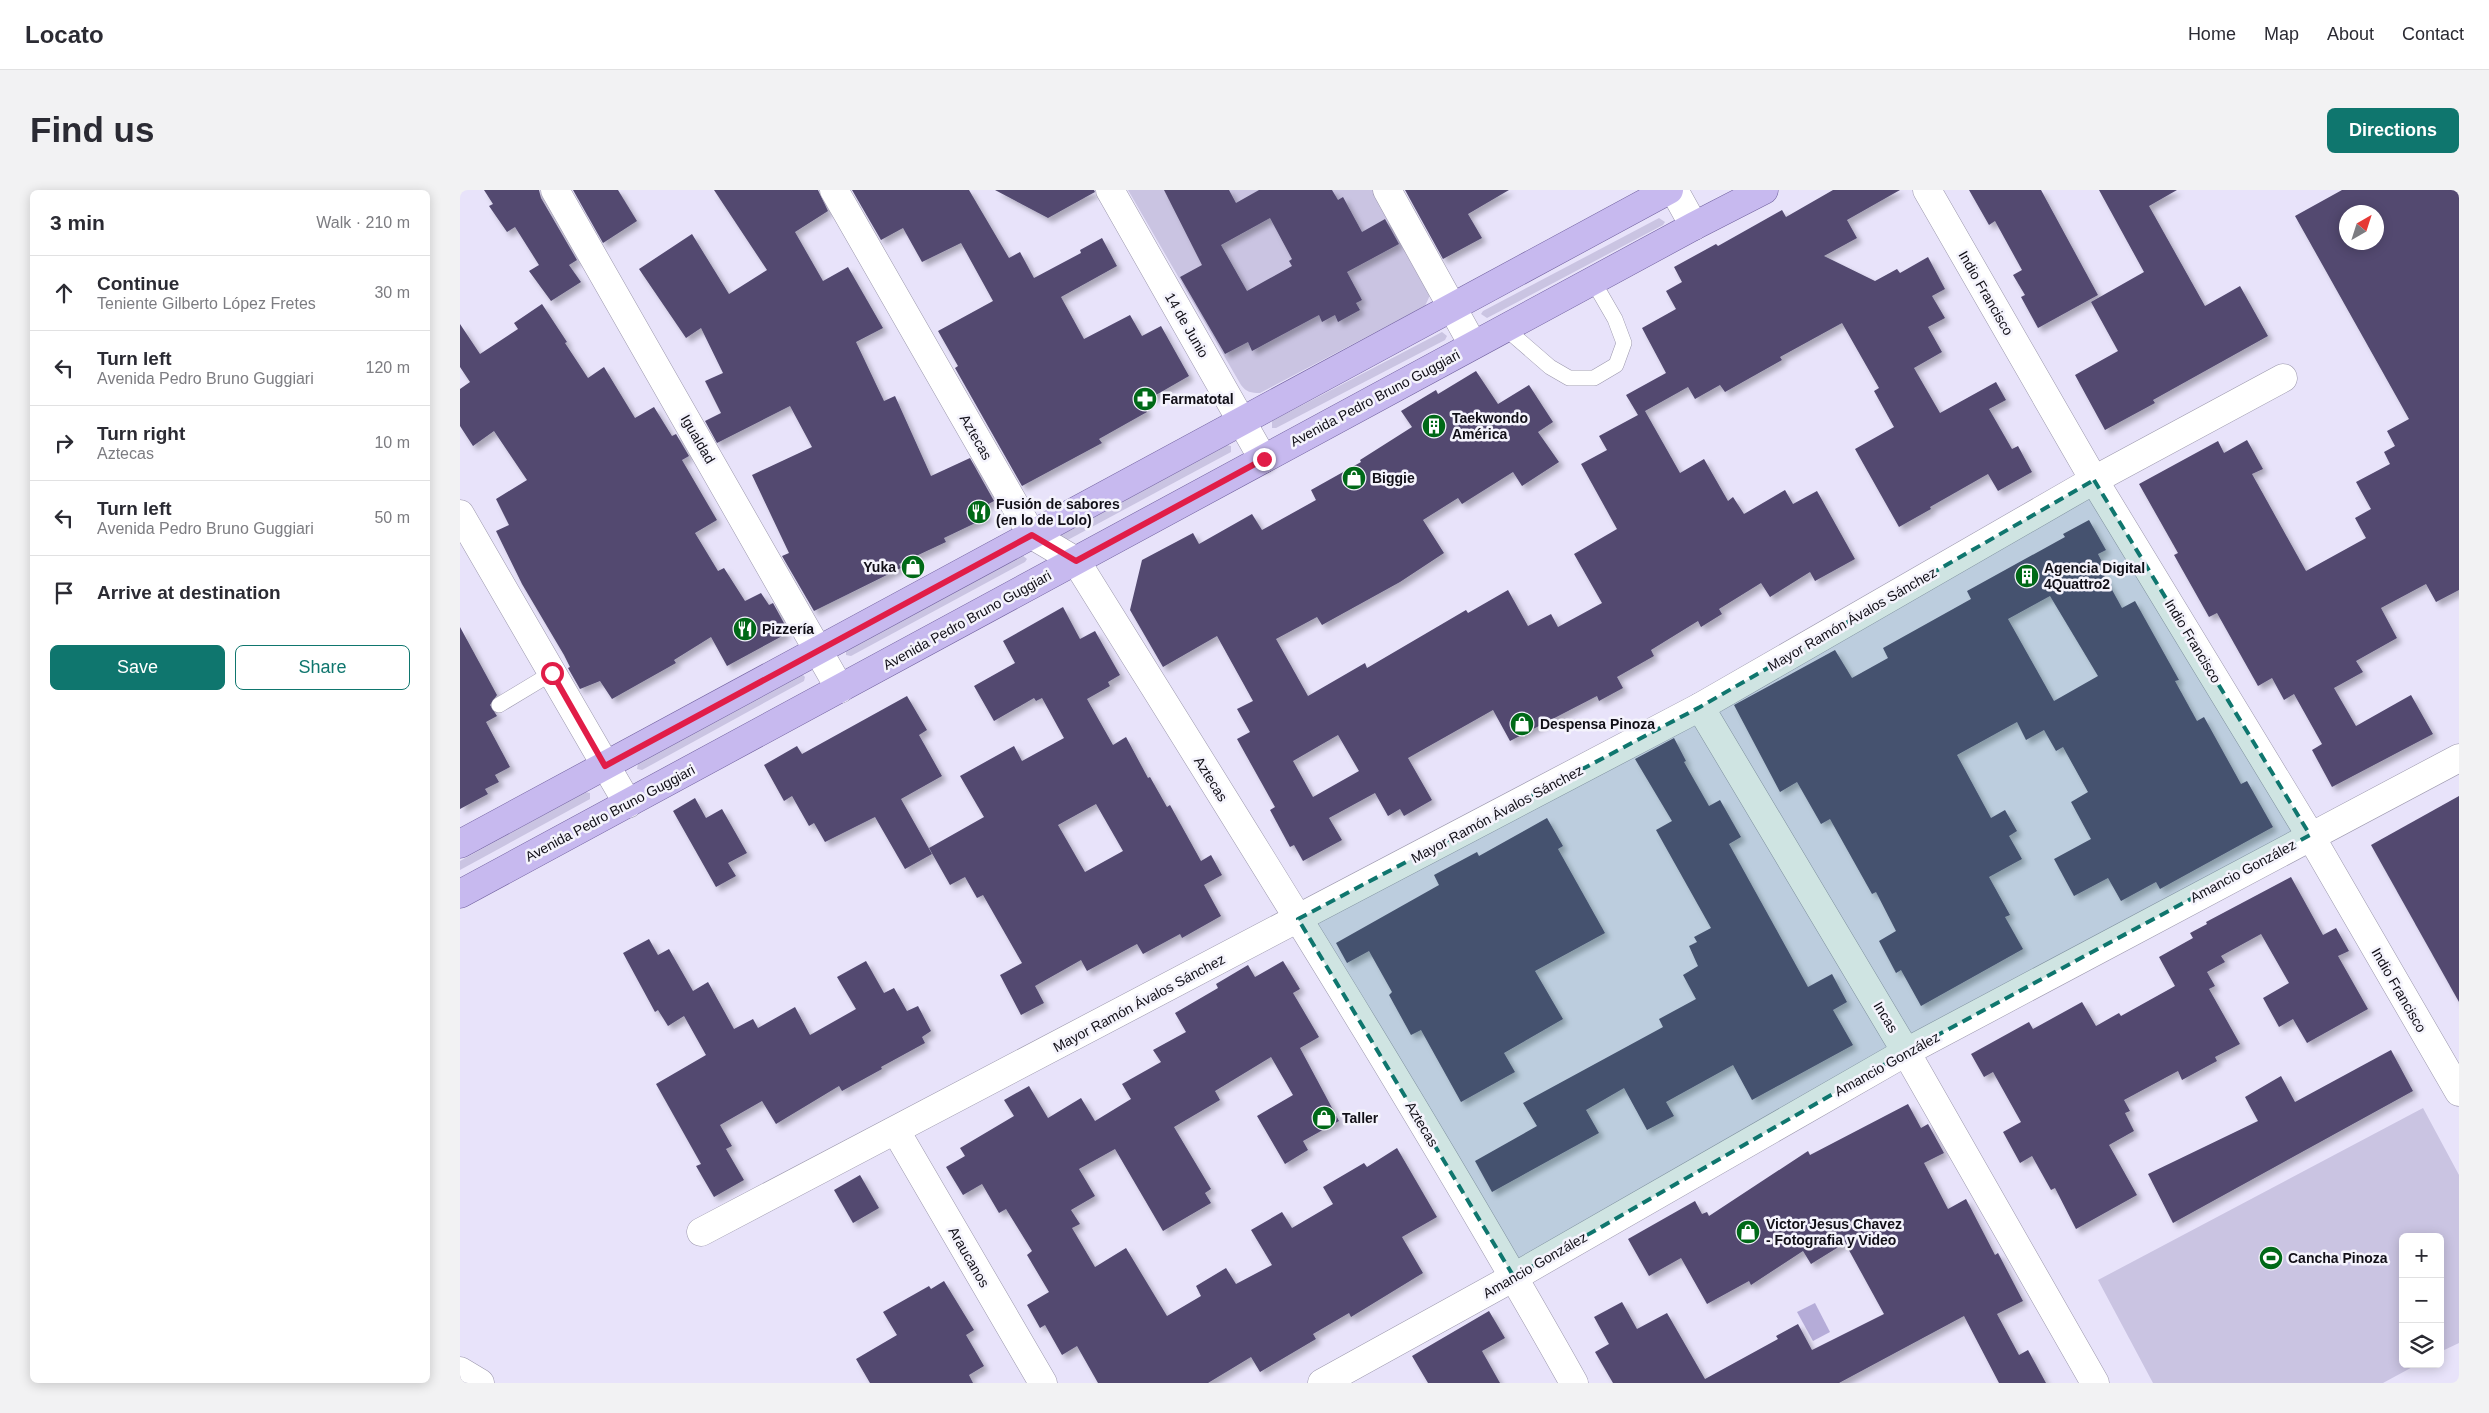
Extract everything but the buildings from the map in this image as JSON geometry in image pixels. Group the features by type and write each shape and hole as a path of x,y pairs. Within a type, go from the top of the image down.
{"main road":[{"path":"460,844 1669,190"},
{"name":"Avenida Pedro Bruno Guggiari","path":"460,894 1473,345 1764,190"}],"street":[{"name":"Igualdad","path":"555,190 840,689"},
{"name":"Aztecas","path":"834,190 1032,535 1076,561 1298,918 1514,1277 1574,1383"},
{"name":"14 de Junio","path":"1110,190 1264,459"},
{"path":"1387,190 1473,345"},
{"path":"1674,190 1694,226"},
{"name":"Indio Francisco","path":"1927,190 2094,480 2310,835 2459,1092"},
{"name":"Mayor Ramón Ávalos Sánchez","path":"701,1232 1700,707 2094,480 2284,378"},
{"path":"460,514 628,804"},
{"name":"Incas","path":"1700,707 1906,1052 2095,1383"},
{"name":"Amancio González","path":"1322,1383 1514,1277 1906,1052 2310,835 2459,758"},
{"name":"Araucanos","path":"896,1131 1043,1383"},
{"path":"460,1371 480,1383"}],"lane":[{"path":"1505,328 1550,366 1569,378 1594,378 1616,365 1624,344 1615,319 1592,281"},
{"path":"499,705 552,673"}],"highlighted area":[{"path":"2094,480 2310,835 1906,1052 1514,1277 1298,919 1700,707"}],"shaded area":[{"path":"1128,190 1376,190 1431,293 1425,306 1260,393 1249,392 1241,385"},
{"path":"1659,218 1665,222 1663,225 1487,318 1481,314 1483,311"},
{"path":"1442,332 1447,336 1445,340 1276,428 1272,428 1272,421"},
{"path":"1227,445 1231,446 1231,452 1064,542 1059,536"},
{"path":"1022,555 1027,559 1025,562 851,656 846,655 846,649"},
{"path":"802,674 805,677 804,681 642,770 637,769 638,763"},
{"path":"585,792 590,793 590,799 460,870 460,861"},
{"name":"Cancha Pinoza","path":"2423,1108 2459,1175 2459,1343 2444,1350 2444,1233 2399,1233 2399,1368 2411,1368 2383,1383 2153,1383 2098,1280"},
{"path":"1815,1303 1830,1332 1813,1341 1797,1312"}],"place":[{"name":"Farmatotal","path":"1145,399"},
{"name":"Taekwondo América","path":"1434,426"},
{"name":"Biggie","path":"1354,478"},
{"name":"Fusión de sabores (en lo de Lolo)","path":"979,512"},
{"name":"Yuka","path":"913,567"},
{"name":"Agencia Digital 4Quattro2","path":"2027,576"},
{"name":"Pizzería","path":"745,629"},
{"name":"Despensa Pinoza","path":"1522,724"},
{"name":"Taller","path":"1324,1118"},
{"name":"Victor Jesus Chavez - Fotografia y Video","path":"1748,1232"},
{"name":"Cancha Pinoza","path":"2271,1258"}],"route":[{"path":"552,673 605,766 1032,535 1076,561 1264,459"}]}
